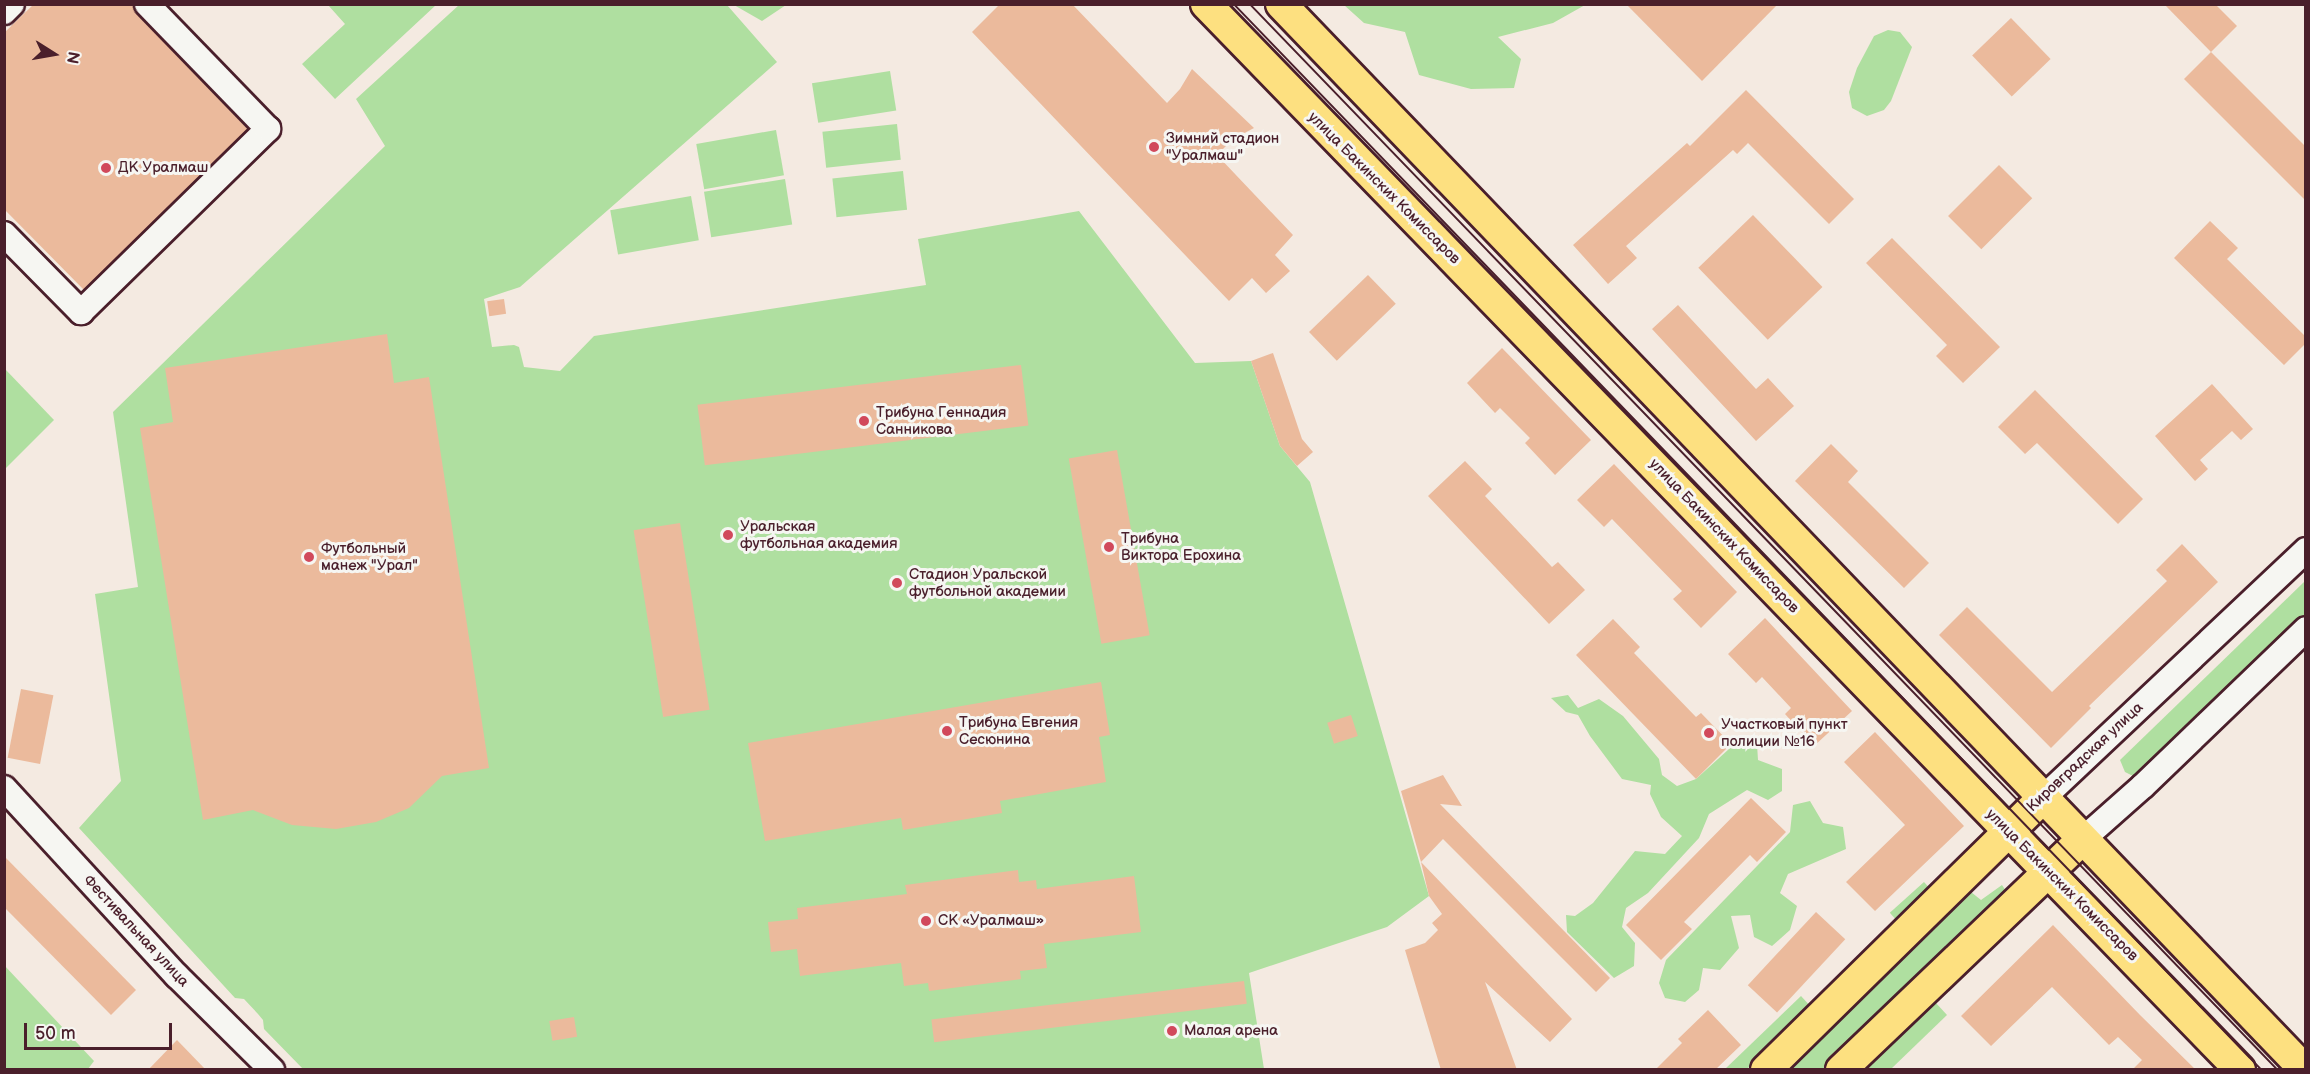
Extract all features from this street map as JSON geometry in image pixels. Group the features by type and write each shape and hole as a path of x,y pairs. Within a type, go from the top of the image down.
{"main road":[{"name":"улица Бакинских Комиссаров","path":"1206,4 2240,1070"},
{"path":"1281,4 2042,799 2305,1070"},
{"name":"Кировградская улица","path":"1766,1070 2042,799"},
{"path":"1841,1070 2082,840"}],"street":[{"path":"4,12 12,4"},
{"path":"4,234 84,316 268,129 147,4"},
{"name":"Кировградская улица","path":"2042,799 2306,550"},
{"path":"2082,840 2143,786 2306,629"},
{"name":"Фестивальная улица","path":"4,788 177,976 272,1070"}],"green space":[{"path":"328,5 436,5 335,99 302,64 345,24"},
{"name":"Уральская футбольная академия","path":"459,5 727,5 777,62 520,287 484,299 492,347 514,345 519,347 524,367 560,371 594,336 926,285 918,239 1079,211 1195,363 1251,361 1280,446 1310,482 1429,896 1387,927 1249,973 1264,1069 303,1069 264,1029 263,1020 258,1014 244,999 235,998 79,828 121,781 95,594 138,587 113,412 385,146 356,99"},
{"path":"734,5 786,5 762,21"},
{"path":"1344,5 1585,5 1553,23 1498,37 1521,59 1514,88 1471,89 1419,75 1405,32 1364,23"},
{"path":"1888,30 1900,32 1912,47 1891,101 1884,110 1867,116 1852,108 1849,92 1857,68 1874,36"},
{"path":"890,71 896,111 818,123 812,83"},
{"path":"897,124 901,160 826,168 822,132"},
{"path":"776,130 784,175 704,189 696,144"},
{"path":"903,171 907,210 836,217 832,178"},
{"path":"785,179 792,224 711,237 704,192"},
{"path":"691,196 699,240 618,255 610,210"},
{"path":"5,369 54,420 5,469"},
{"path":"2305,581 2305,615 2137,778 2125,772 2120,760"},
{"path":"1568,695 1578,708 1599,699 1623,716 1659,759 1662,775 1677,786 1696,779 1740,739 1757,744 1758,760 1782,769 1782,791 1768,800 1747,790 1709,814 1699,838 1648,893 1626,908 1622,927 1635,943 1634,966 1614,978 1567,932 1566,915 1575,916 1593,903 1635,851 1665,854 1682,836 1661,817 1650,794 1651,785 1622,779 1590,736 1578,715 1566,712 1551,698"},
{"path":"1810,801 1823,823 1843,827 1846,849 1788,874 1780,893 1797,906 1790,930 1772,946 1754,937 1750,915 1731,916 1739,948 1720,970 1703,968 1699,990 1685,1002 1665,998 1659,983 1666,960 1790,832 1793,805"},
{"path":"1924,882 1933,892 1899,922 1890,913"},
{"path":"2002,885 2008,894 1833,1069 1786,1070 1971,892 1981,900"},
{"path":"4,965 94,1061 88,1069 5,1069"},
{"path":"1801,996 1812,1008 1747,1069 1724,1070"},
{"path":"1936,1003 1947,1015 1891,1069 1867,1069"}],"building":[{"name":"ДК Уралмаш","path":"34,4 132,4 137,14 248,129 84,290 4,209 4,33"},
{"name":"Зимний стадион \"Уралмаш\"","path":"1000,4 1072,4 1167,103 1180,89 1192,69 1254,128 1233,139 1217,155 1293,235 1275,255 1290,271 1266,293 1252,278 1229,301 972,32"},
{"path":"1626,4 1778,4 1702,81"},
{"path":"2164,4 2215,4 2237,26 2211,52"},
{"path":"2011,18 2051,59 2012,97 1972,56"},
{"path":"2211,52 2306,147 2306,201 2184,79"},
{"path":"1746,90 1854,199 1829,224 1748,143 1737,154 1733,150 1626,246 1637,258 1608,284 1573,245 1687,143 1690,146"},
{"path":"1999,165 2032,198 1981,249 1948,216"},
{"path":"1753,215 1822,287 1768,340 1698,268"},
{"path":"2210,221 2238,248 2227,259 2306,337 2306,343 2284,365 2174,258"},
{"path":"1892,238 2000,347 1963,383 1936,356 1947,345 1866,263"},
{"path":"1368,275 1396,304 1337,361 1309,332"},
{"path":"504,299 506,314 489,316 487,301"},
{"path":"1678,305 1756,389 1768,378 1794,406 1756,441 1652,329"},
{"name":"Футбольный манеж \"Урал\"","path":"387,334 394,383 429,377 489,768 442,776 409,808 376,822 336,829 292,825 253,810 203,820 140,428 173,422 165,368"},
{"path":"1502,348 1591,440 1555,475 1525,443 1530,438 1500,408 1495,413 1467,383"},
{"path":"1273,353 1302,439 1313,452 1297,466 1280,446 1251,361"},
{"name":"Трибуна Геннадия Санникова","path":"1021,365 1028,426 705,465 697,405"},
{"path":"2212,384 2253,429 2241,440 2232,431 2200,460 2208,469 2195,481 2155,436"},
{"path":"2035,390 2143,499 2118,524 2037,443 2025,454 1998,427"},
{"path":"1831,444 1858,471 1848,482 1929,563 1904,588 1795,481"},
{"name":"Трибуна Виктора Ерохина","path":"1117,450 1150,635 1101,644 1069,459"},
{"path":"1465,461 1492,489 1485,496 1552,567 1558,562 1585,590 1549,624 1428,496"},
{"path":"1614,464 1737,592 1701,628 1673,599 1682,591 1612,519 1604,527 1577,500"},
{"path":"680,523 710,710 663,717 634,530"},
{"path":"2182,544 2218,582 2089,706 2091,708 2051,748 1939,635 1967,607 2052,692 2167,581 2156,570"},
{"path":"1765,618 1852,711 1814,746 1785,714 1791,708 1762,677 1756,683 1728,654"},
{"path":"1613,619 1640,647 1634,653 1696,717 1701,713 1731,744 1696,779 1576,655"},
{"path":"1101,682 1110,735 1099,737 1106,782 1000,801 1002,813 903,830 901,818 765,841 748,743"},
{"path":"21,689 53,695 40,764 8,758"},
{"path":"1351,715 1358,736 1334,744 1327,723"},
{"path":"1875,732 1964,826 1875,911 1846,882 1905,825 1844,762"},
{"path":"1443,775 1462,806 1440,804 1610,978 1596,992 1443,839 1421,862 1401,791"},
{"path":"1751,798 1786,832 1757,862 1750,855 1684,922 1692,929 1661,960 1626,925"},
{"path":"4,856 136,990 111,1015 4,907"},
{"path":"1421,862 1572,1019 1550,1042 1485,982 1517,1070 1441,1070 1405,950 1425,943 1438,930 1432,923 1442,914 1429,896"},
{"path":"1018,870 1019,882 1036,880 1037,889 1134,876 1141,932 1044,944 1047,968 1020,971 1021,979 929,991 928,983 904,986 901,963 800,976 797,949 771,952 768,922 798,919 797,908 907,894 905,885"},
{"path":"1816,912 1845,939 1777,1012 1748,985"},
{"path":"2053,925 2196,1070 2132,1070 2142,1060 2118,1037 2109,1045 2052,987 1991,1046 1961,1016"},
{"path":"1244,981 1247,1004 934,1042 931,1019"},
{"path":"1708,1010 1741,1045 1715,1070 1655,1070 1682,1043 1678,1039"},
{"path":"574,1017 577,1037 552,1041 549,1021"},
{"path":"177,1040 206,1070 148,1070"}],"tram line":[{"path":"1234,4 2262,1070"},
{"path":"1250,4 2278,1070"}],"place":[{"name":"Зимний стадион \"Уралмаш\"","path":"1154,147"},
{"name":"ДК Уралмаш","path":"106,168"},
{"name":"Трибуна Геннадия Санникова","path":"864,421"},
{"name":"Уральская футбольная академия","path":"728,535"},
{"name":"Трибуна Виктора Ерохина","path":"1109,547"},
{"name":"Футбольный манеж \"Урал\"","path":"309,557"},
{"name":"Стадион Уральской футбольной академии","path":"897,583"},
{"name":"Трибуна Евгения Сесюнина","path":"947,731"},
{"name":"Участковый пункт полиции №16","path":"1709,733"},
{"name":"СК «Уралмаш»","path":"926,921"},
{"name":"Малая арена","path":"1172,1031"}]}
